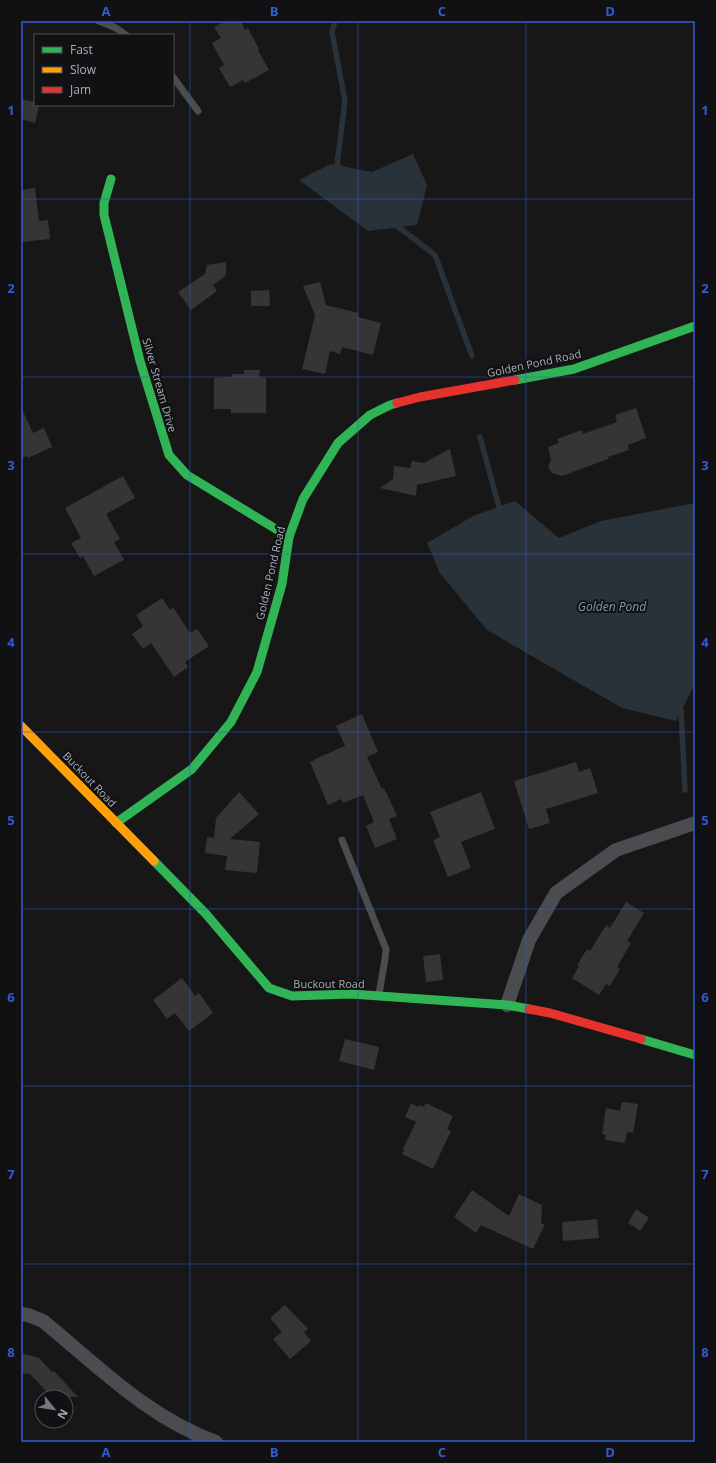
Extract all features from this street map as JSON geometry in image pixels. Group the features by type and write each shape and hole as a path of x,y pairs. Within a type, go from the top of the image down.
{"street":[{"name":"Silver Stream Drive","path":"111,179 104,202 104,215 140,361 169,455 187,475 289,538"},
{"name":"Golden Pond Road","path":"116,823 192,769 232,722 258,672 282,584 289,538 303,499 338,443 370,415 390,406 420,397 574,369 695,326"},
{"name":"Buckout Road","path":"21,726 206,914 269,988 292,996 351,994 507,1006 550,1013 695,1055"},
{"path":"507,1006 529,940 556,893 616,850 695,823"},
{"path":"21,1314 43,1321 140,1401 182,1427 216,1442"}],"lane":[{"path":"99,21 116,28 125,34"},
{"path":"174,78 198,111"},
{"path":"342,840 386,949 378,996"}],"water":[{"path":"413,154 427,185 417,225 368,231 299,180 331,164 372,172"},
{"name":"Golden Pond","path":"515,501 559,538 601,521 695,503 695,684 676,721 622,708 487,630 440,573 427,543 473,516"}],"building":[{"path":"225,21 241,21 245,30 248,28 269,70 245,83 243,80 230,87 219,68 224,65 212,43 221,38 214,27"},
{"path":"21,99 34,102 34,106 39,106 35,123 21,119"},
{"path":"35,188 39,221 48,220 50,239 21,242 21,190"},
{"path":"226,262 226,274 213,285 217,291 191,310 178,292 205,274 207,265"},
{"path":"320,282 326,305 359,313 358,317 381,323 373,355 342,347 340,354 330,351 325,374 302,369 315,315 303,286"},
{"path":"269,290 270,306 251,306 251,291"},
{"path":"244,370 260,370 259,377 266,378 266,413 231,413 231,409 214,409 214,378 232,377 232,374 244,374"},
{"path":"21,407 33,433 44,428 52,447 28,458 27,456 21,458"},
{"path":"636,408 646,438 628,445 629,450 608,457 608,459 562,476 552,473 548,467 551,460 548,447 559,443 557,439 582,430 583,434 617,422 615,415"},
{"path":"450,449 456,476 417,485 416,496 380,488 393,479 394,466 410,468 412,461 424,463"},
{"path":"123,476 135,498 106,514 120,539 114,542 124,560 94,576 83,556 80,558 71,543 81,538 65,508"},
{"path":"162,598 170,610 173,607 190,633 197,629 209,646 185,662 188,667 174,677 151,643 143,649 132,634 143,626 136,615"},
{"path":"362,714 378,752 367,757 397,816 389,819 397,839 375,848 366,826 374,822 363,795 343,803 341,799 328,805 310,762 345,746 336,726"},
{"path":"576,762 579,772 590,768 598,793 546,809 550,823 529,829 514,781"},
{"path":"239,792 259,814 230,839 260,842 257,873 225,870 227,856 205,853 207,837 214,838 216,818"},
{"path":"481,792 495,829 461,842 471,868 448,877 433,840 440,837 430,812"},
{"path":"626,902 644,913 627,941 631,943 617,967 620,969 610,986 606,984 599,995 572,978 579,966 577,965 587,949 590,951 606,925 610,928"},
{"path":"440,954 443,980 426,982 423,956"},
{"path":"182,978 195,996 199,993 213,1013 189,1031 175,1013 167,1019 153,1000"},
{"path":"345,1039 379,1047 374,1070 339,1061"},
{"path":"622,1102 638,1104 633,1133 627,1132 625,1143 605,1140 606,1135 602,1134 606,1108 620,1111"},
{"path":"411,1103 418,1107 419,1105 424,1107 426,1103 453,1116 447,1129 451,1131 433,1169 402,1154 416,1122 405,1117"},
{"path":"472,1190 509,1216 519,1194 542,1205 541,1224 545,1224 533,1249 481,1225 476,1233 454,1217"},
{"path":"636,1209 649,1218 640,1231 628,1223"},
{"path":"597,1219 599,1238 563,1241 562,1222"},
{"path":"285,1305 308,1329 304,1332 311,1341 290,1359 273,1339 282,1332 270,1318"},
{"path":"21,1353 39,1358 52,1372 54,1371 71,1389 44,1389 30,1374 21,1373"}],"waterway":[{"path":"335,21 332,32 345,101 337,165 341,169"},
{"path":"393,223 435,255 472,356"},
{"path":"480,437 499,507 503,511"},
{"path":"678,705 681,710 685,790"}],"traffic: fast":[{"path":"111,179 104,203 104,215 140,361 169,455 187,475 289,537"},
{"path":"515,380 574,369 695,326"},
{"path":"116,823 192,769 231,722 257,672 282,584 289,537 303,499 338,443 370,415 397,403"},
{"path":"154,861 206,914 269,988 292,996 351,994 507,1005 529,1009"},
{"path":"641,1039 695,1055"}],"traffic: slow":[{"path":"21,726 154,861"}],"traffic: jam":[{"path":"397,403 420,397 515,380"},
{"path":"529,1009 550,1013 641,1039"}]}
